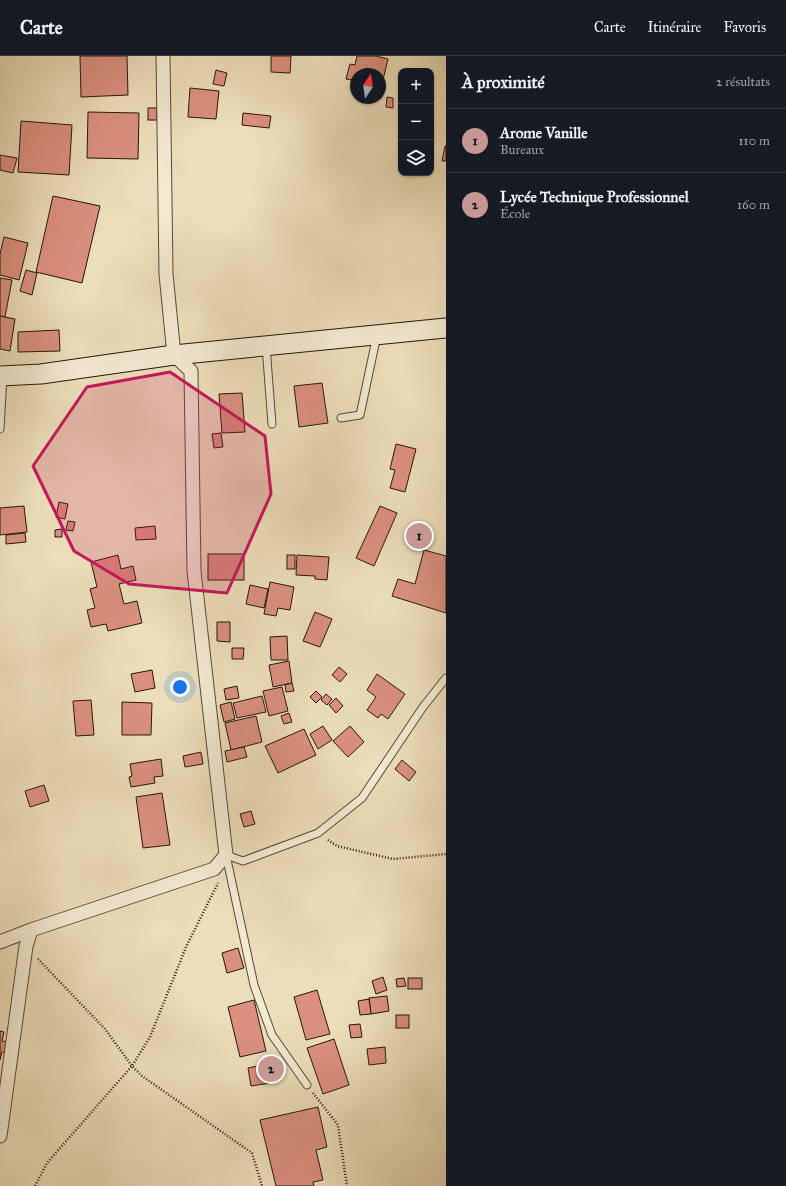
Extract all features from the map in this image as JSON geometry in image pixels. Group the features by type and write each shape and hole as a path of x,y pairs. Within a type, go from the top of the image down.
{"main road":[{"path":"2,376 41,374 174,355 446,328"}],"street":[{"path":"0,942 31,930 214,869 226,854 194,571 191,371 174,355 166,274 163,56"},
{"path":"0,1136 26,946 31,930"}],"lane":[{"path":"340,418 360,415 377,335"},
{"path":"266,346 272,424"},
{"path":"0,429 2,420 2,376"},
{"path":"226,854 244,861 318,833 362,798 423,707 446,678"},
{"path":"226,854 254,985 272,1035 307,1085"}],"path":[{"path":"318,833 337,846 394,859 446,854"},
{"path":"35,1186 47,1163 132,1066 150,1037 186,947 219,882"},
{"path":"26,946 104,1029 132,1066 142,1076 252,1153 262,1186"},
{"path":"307,1085 338,1125 347,1186"}],"highlighted area":[{"path":"170,372 265,436 271,494 227,593 129,584 74,551 33,466 87,387"}],"building":[{"path":"80,56 127,56 128,95 81,97"},
{"path":"271,56 291,56 290,73 271,72"},
{"path":"357,56 376,56 388,59 386,68 350,68 350,80 346,79 350,64 355,65"},
{"path":"216,70 227,73 224,86 213,84"},
{"path":"190,88 219,91 216,119 188,117"},
{"path":"387,97 393,98 393,108 386,107"},
{"path":"148,108 157,108 157,120 148,120"},
{"path":"88,112 139,113 138,159 87,158"},
{"path":"243,113 271,116 269,128 242,125"},
{"path":"21,121 72,125 69,175 18,172"},
{"path":"445,146 446,161 442,161"},
{"path":"0,155 17,158 13,173 0,170"},
{"path":"53,196 100,206 82,283 36,272"},
{"path":"4,237 28,243 19,280 0,275 0,254"},
{"path":"26,270 37,273 32,295 20,291"},
{"path":"0,278 12,280 5,317 0,316"},
{"path":"0,316 15,319 10,351 0,349"},
{"path":"59,330 60,351 18,352 18,332"},
{"path":"322,383 328,423 299,427 294,386"},
{"path":"242,393 245,432 222,433 219,394"},
{"path":"221,433 223,447 214,448 212,434"},
{"path":"396,444 416,449 405,492 390,488 395,470 390,469"},
{"path":"59,502 68,504 65,519 56,517"},
{"path":"24,506 27,532 0,535 0,508"},
{"path":"380,506 397,513 374,566 356,558"},
{"path":"68,521 75,522 73,531 66,530"},
{"path":"155,526 156,539 136,540 135,528"},
{"path":"62,529 62,537 55,537 55,530"},
{"path":"25,533 26,542 6,544 6,535"},
{"path":"424,550 446,556 446,613 392,596 398,579 415,584"},
{"path":"208,554 244,554 244,580 208,580"},
{"path":"118,555 121,569 133,566 136,580 119,584 124,604 137,601 142,623 108,631 106,624 91,627 87,610 95,608 90,589 97,587 91,562"},
{"path":"287,555 295,555 295,569 287,569"},
{"path":"297,555 329,557 327,580 315,579 315,576 296,575"},
{"path":"270,582 294,587 290,610 278,608 276,616 264,614"},
{"path":"250,585 268,589 264,608 246,604"},
{"path":"315,612 332,619 320,647 303,641"},
{"path":"217,622 230,622 230,642 217,641"},
{"path":"287,636 288,660 271,660 270,637"},
{"path":"232,648 244,648 243,659 232,659"},
{"path":"289,661 292,683 273,687 269,665"},
{"path":"339,667 347,674 340,682 332,675"},
{"path":"152,670 155,688 135,692 131,674"},
{"path":"377,674 405,694 388,719 381,714 378,718 367,710 376,697 367,690"},
{"path":"292,683 294,691 286,692 285,685"},
{"path":"237,686 239,698 226,700 224,689"},
{"path":"282,687 288,711 269,716 263,691"},
{"path":"316,691 322,697 316,703 310,697"},
{"path":"326,694 332,699 327,705 321,700"},
{"path":"262,696 266,712 237,718 233,703"},
{"path":"336,698 343,706 336,713 329,705"},
{"path":"91,700 94,735 76,736 73,701"},
{"path":"122,702 152,703 151,735 122,735"},
{"path":"231,702 235,719 224,722 220,705"},
{"path":"289,713 292,722 284,724 281,716"},
{"path":"256,716 262,742 231,750 225,723"},
{"path":"323,726 332,740 318,749 310,734"},
{"path":"350,726 364,742 348,757 333,741"},
{"path":"304,729 316,755 278,773 265,746"},
{"path":"244,747 247,757 227,762 225,751"},
{"path":"201,752 203,764 185,767 183,756"},
{"path":"161,759 163,776 154,777 155,783 131,787 129,777 132,776 130,764"},
{"path":"402,760 416,772 409,781 395,769"},
{"path":"44,785 49,801 30,807 25,791"},
{"path":"162,793 170,845 143,848 136,797"},
{"path":"251,811 255,824 244,827 240,814"},
{"path":"238,948 244,968 227,973 222,953"},
{"path":"383,977 387,990 376,994 372,981"},
{"path":"404,978 406,986 397,987 396,979"},
{"path":"408,978 422,978 422,989 408,989"},
{"path":"317,990 330,1034 306,1040 294,997"},
{"path":"387,996 389,1011 371,1014 369,998"},
{"path":"369,999 371,1014 360,1015 358,1001"},
{"path":"254,1000 266,1051 240,1057 228,1007"},
{"path":"396,1015 409,1015 409,1028 396,1028"},
{"path":"360,1024 362,1037 351,1038 349,1025"},
{"path":"0,1031 4,1032 2,1041 10,1042 7,1053 2,1052 0,1060"},
{"path":"334,1039 349,1085 323,1094 307,1048"},
{"path":"385,1047 386,1063 369,1065 367,1049"},
{"path":"267,1064 271,1083 251,1086 248,1068"},
{"path":"318,1107 327,1147 316,1150 323,1180 313,1182 314,1186 276,1186 260,1120"}],"place":[{"name":"Arome Vanille","path":"419,536"},
{"name":"Lycée Technique Professionnel","path":"271,1069"}]}
